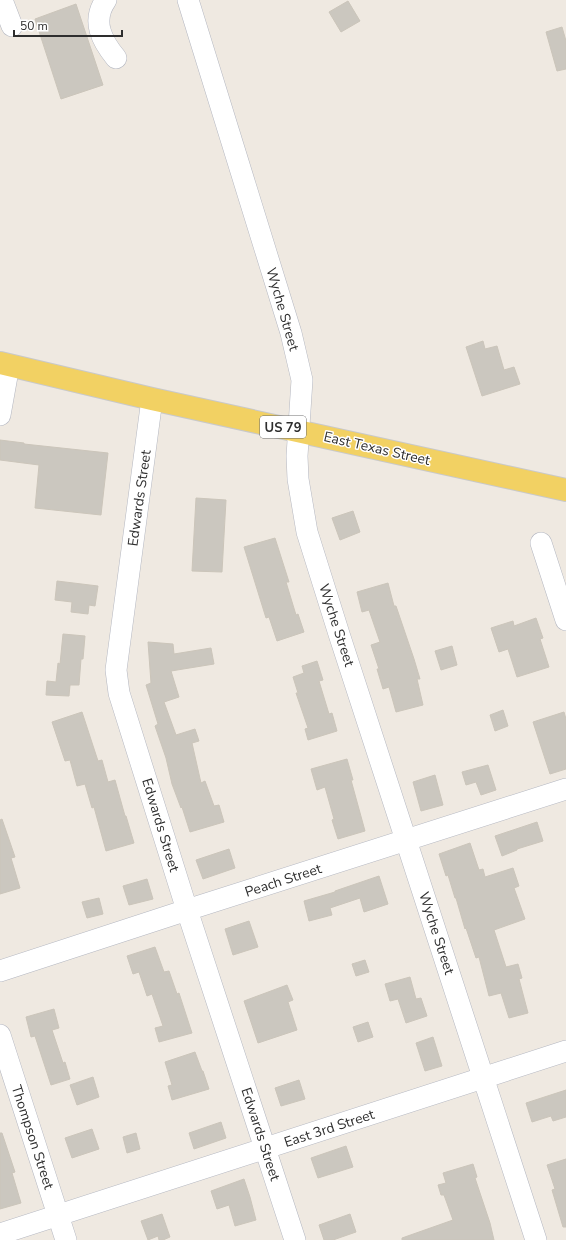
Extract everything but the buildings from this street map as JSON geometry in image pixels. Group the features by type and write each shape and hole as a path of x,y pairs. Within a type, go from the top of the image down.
{"main road":[{"name":"East Texas Street","path":"5,364 152,399 566,490"}],"street":[{"path":"2,0 12,26"},
{"path":"106,0 101,7 99,30 106,46 116,58"},
{"name":"Wyche Street","path":"188,0 247,195 291,333 302,380 297,456 298,479 307,532 536,1240"},
{"path":"5,364 6,416"},
{"name":"Edwards Street","path":"152,399 116,670 119,693 187,910 295,1240"},
{"path":"541,543 566,620"},
{"name":"Peach Street","path":"0,971 566,789"},
{"name":"Thompson Street","path":"0,1035 66,1240"},
{"name":"East 3rd Street","path":"0,1234 566,1050"}]}
